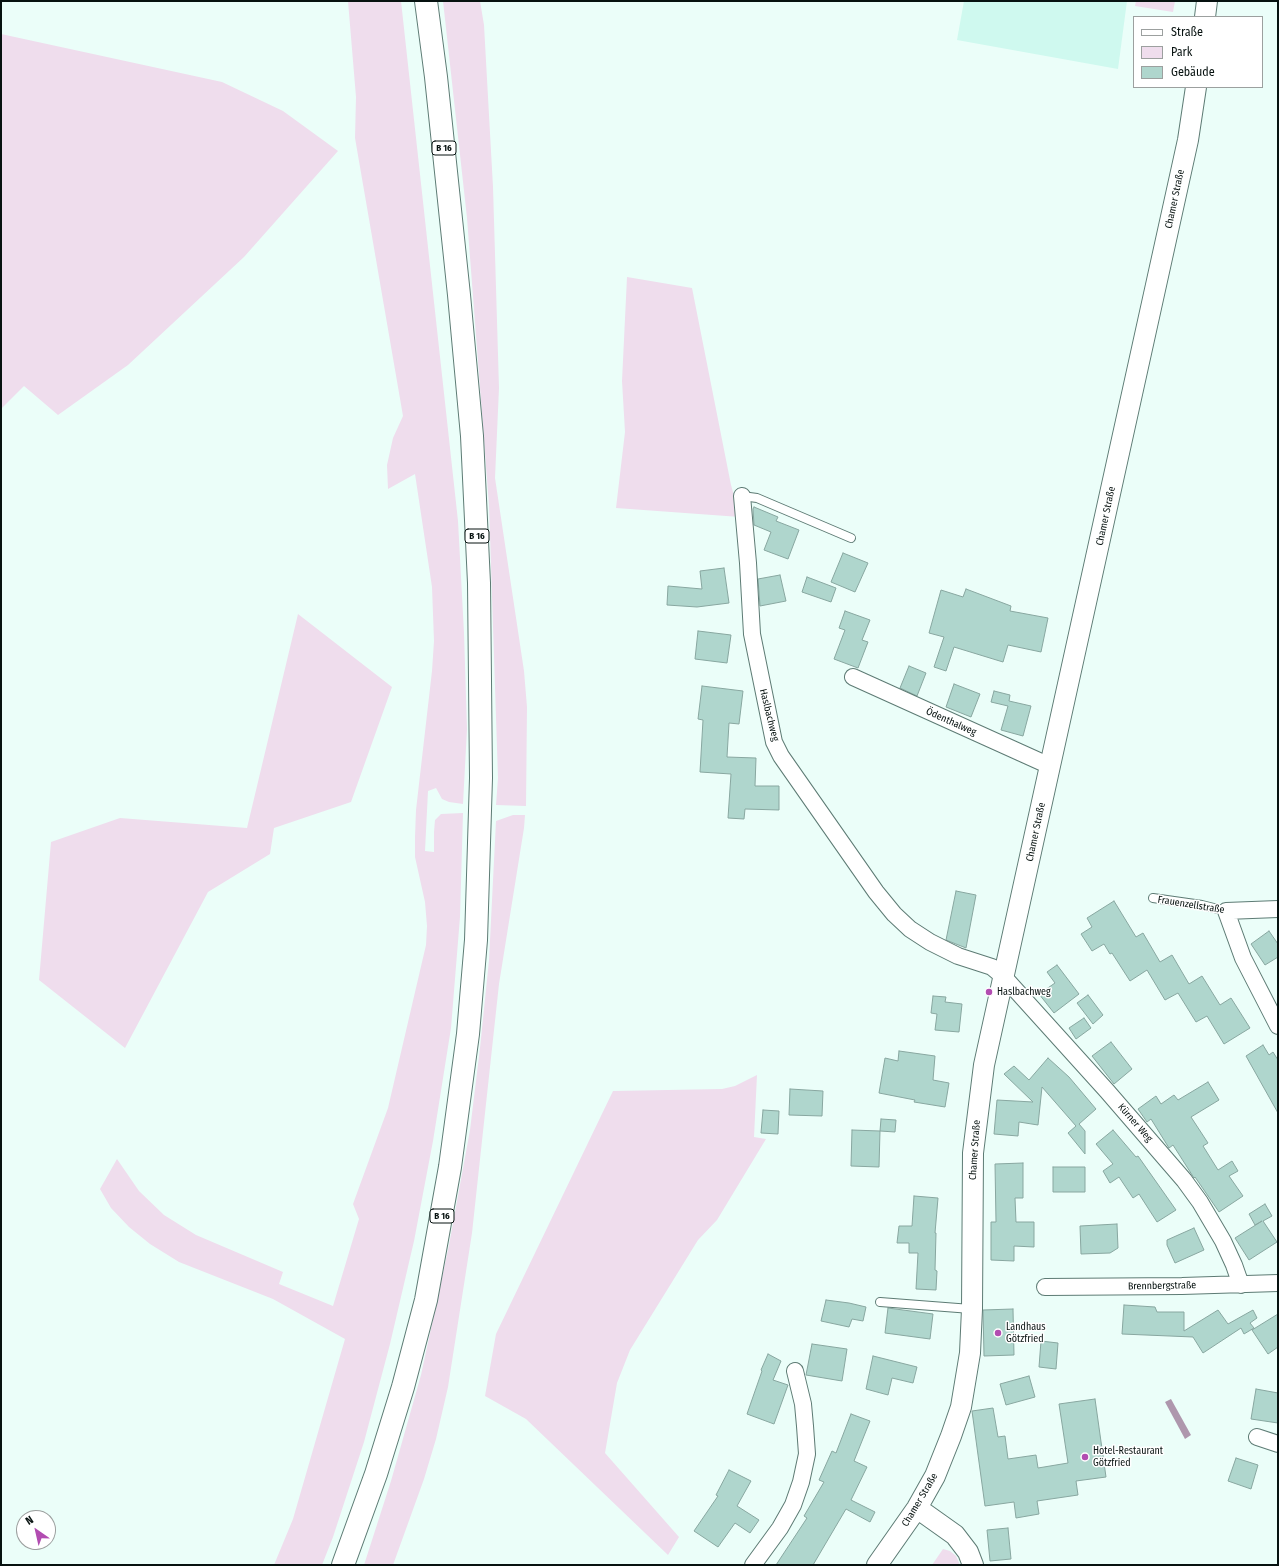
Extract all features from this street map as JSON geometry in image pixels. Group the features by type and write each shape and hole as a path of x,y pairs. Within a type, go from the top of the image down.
{"highway":[{"name":"B 16","path":"343,1565 376,1474 403,1387 426,1300 450,1167 468,1034 476,940 481,778 479,583 472,436 459,288 436,77 426,1"}],"street":[{"path":"1205,16 1207,1"},
{"name":"Chamer Straße","path":"877,1565 917,1508 935,1476 952,1436 961,1407 970,1352 972,1310 973,1153 984,1065 1188,140 1196,88"},
{"name":"Haslbachweg","path":"742,496 752,634 774,742 781,756 876,892 894,914 910,929 930,942 958,956 992,967 1004,977"},
{"name":"Ödenthalweg","path":"853,678 1050,766"},
{"name":"Frauenzellstraße","path":"1226,911 1278,909"},
{"path":"1226,911 1243,958 1278,1026"},
{"name":"Kürner Weg","path":"1004,977 1107,1091 1184,1180 1200,1202 1223,1241 1241,1285"},
{"name":"Brennbergstraße","path":"1045,1288 1241,1285 1278,1283"},
{"path":"753,1565 780,1528 793,1505 801,1482 806,1454 805,1426 795,1371"},
{"path":"1257,1437 1278,1444"},
{"path":"917,1508 955,1535 968,1552 973,1565"}],"lane":[{"path":"742,496 757,498 851,538"},
{"name":"Frauenzellstraße","path":"1153,898 1202,904 1226,911"},
{"path":"880,1302 972,1310"}],"shaded area":[{"path":"964,1 1127,1 1118,69 957,40"},
{"path":"1171,1399 1191,1435 1185,1439 1165,1402"}],"green space":[{"path":"348,1 401,1 458,521 467,729 463,804 449,802 442,799 436,788 428,791 425,851 434,852 435,820 441,814 463,813 460,917 451,1028 433,1141 414,1241 390,1344 364,1442 333,1537 322,1565 274,1565 293,1519 345,1339 273,1299 179,1262 150,1244 129,1227 111,1208 100,1189 117,1159 139,1191 164,1215 196,1235 283,1272 279,1284 333,1306 359,1219 353,1204 388,1108 426,945 427,926 425,902 415,857 415,837 416,810 432,671 434,641 432,587 415,474 388,489 387,465 393,438 403,416 355,138 356,97"},
{"path":"443,1 480,1 484,25 493,187 499,388 495,478 524,671 527,707 526,806 496,805 498,778 489,505 467,218"},
{"path":"1136,1 1175,1 1173,12 1135,6"},
{"path":"1,34 222,82 283,111 338,151 244,257 128,365 58,415 24,386 1,409"},
{"path":"627,277 692,288 731,485 740,517 616,508 625,432 622,381"},
{"path":"298,614 392,687 351,802 274,828 270,854 208,892 125,1048 39,980 51,842 120,818 247,828"},
{"path":"513,815 525,815 524,828 499,984 472,1233 448,1387 436,1439 424,1479 393,1565 364,1565 391,1481 421,1375 449,1245 470,1130 480,1048 489,960 496,821"},
{"path":"757,1075 754,1137 766,1139 717,1220 698,1240 630,1350 617,1383 605,1453 679,1537 668,1555 526,1419 485,1396 496,1334 613,1091 722,1089 735,1086"},
{"path":"943,1549 950,1551 956,1556 960,1565 932,1565"}],"building":[{"path":"754,507 778,517 776,521 799,530 788,559 764,550 771,532 754,525"},
{"path":"843,553 868,563 855,592 831,582"},
{"path":"724,568 729,603 697,607 667,605 668,586 702,589 700,571"},
{"path":"780,575 786,601 760,606 758,579"},
{"path":"807,577 836,588 831,602 802,592"},
{"path":"966,589 1011,606 1010,611 1048,618 1041,652 1008,645 1003,662 954,647 946,671 934,667 944,637 929,633 941,590 963,597"},
{"path":"845,611 870,620 862,640 868,642 858,668 834,659 845,630 839,628"},
{"path":"698,631 731,635 727,663 695,659"},
{"path":"909,666 926,673 917,696 900,688"},
{"path":"954,684 980,694 971,717 946,707"},
{"path":"702,686 743,691 739,724 729,723 727,757 756,758 755,786 779,786 779,810 745,809 744,819 728,818 731,774 700,772 703,720 698,719"},
{"path":"994,691 1010,695 1009,701 1031,706 1023,736 1001,730 1008,706 991,702"},
{"path":"956,891 976,895 966,948 946,940"},
{"path":"1114,901 1136,937 1143,933 1160,962 1172,955 1189,984 1202,976 1220,1005 1231,998 1250,1028 1224,1044 1207,1016 1196,1022 1178,993 1165,1000 1147,970 1130,981 1112,953 1110,954 1104,944 1092,951 1081,934 1092,927 1087,918"},
{"path":"1269,931 1278,944 1278,957 1265,965 1251,944"},
{"path":"1057,965 1079,994 1054,1013 1039,994 1055,983 1047,972"},
{"path":"1088,995 1103,1015 1093,1024 1077,1003"},
{"path":"933,996 946,997 945,1002 962,1004 959,1032 935,1030 937,1014 931,1013"},
{"path":"1084,1018 1091,1028 1076,1039 1069,1028"},
{"path":"1111,1042 1132,1069 1114,1084 1092,1056"},
{"path":"1263,1045 1269,1055 1273,1052 1278,1060 1278,1113 1246,1056"},
{"path":"899,1051 935,1056 933,1080 949,1083 945,1107 914,1102 915,1100 879,1093 885,1058 898,1061"},
{"path":"1048,1058 1069,1077 1096,1109 1079,1124 1085,1131 1085,1154 1068,1133 1076,1126 1042,1087 1038,1125 1019,1122 1018,1136 994,1134 997,1100 1033,1102 1004,1074 1014,1066 1029,1080"},
{"path":"1208,1082 1219,1100 1191,1117 1208,1143 1203,1146 1218,1170 1232,1161 1238,1171 1229,1176 1243,1196 1219,1212 1195,1177 1194,1178 1173,1145 1169,1148 1151,1119 1147,1122 1138,1109 1156,1096 1161,1104 1174,1095 1178,1100"},
{"path":"790,1089 823,1091 822,1116 789,1115"},
{"path":"763,1110 779,1111 778,1134 761,1133"},
{"path":"881,1119 896,1120 895,1132 880,1131"},
{"path":"852,1130 880,1131 879,1167 851,1166"},
{"path":"1113,1130 1136,1157 1138,1156 1176,1210 1157,1222 1139,1194 1133,1198 1119,1177 1110,1183 1103,1171 1113,1164 1096,1144"},
{"path":"1023,1163 1023,1198 1015,1198 1016,1222 1034,1222 1034,1247 1014,1246 1014,1261 991,1260 991,1222 996,1222 995,1164"},
{"path":"1053,1167 1085,1167 1085,1192 1053,1192"},
{"path":"914,1196 938,1198 935,1233 935,1270 937,1271 936,1290 916,1289 918,1253 909,1253 909,1243 897,1243 899,1226 912,1226"},
{"path":"1265,1204 1272,1216 1263,1221 1277,1242 1249,1260 1235,1238 1262,1221 1255,1225 1249,1214"},
{"path":"1117,1224 1118,1248 1110,1253 1081,1254 1080,1226"},
{"path":"1194,1228 1204,1250 1175,1263 1167,1245 1167,1240"},
{"path":"826,1300 866,1307 863,1321 852,1319 849,1327 821,1321"},
{"path":"1124,1305 1155,1307 1157,1312 1184,1312 1184,1331 1218,1310 1228,1324 1253,1310 1257,1318 1250,1323 1254,1328 1244,1334 1241,1328 1203,1353 1193,1337 1122,1334"},
{"path":"888,1308 933,1314 930,1339 885,1333"},
{"name":"Landhaus Götzfried","path":"1013,1309 1014,1355 984,1356 983,1310"},
{"path":"1278,1314 1278,1347 1268,1354 1252,1330"},
{"path":"1041,1341 1058,1343 1056,1369 1039,1367"},
{"path":"812,1344 847,1349 842,1381 806,1375"},
{"path":"768,1354 781,1361 773,1380 788,1385 774,1424 747,1414 762,1371 761,1370"},
{"path":"873,1356 917,1367 913,1383 892,1378 888,1395 866,1389"},
{"path":"1029,1376 1035,1397 1006,1405 1000,1384"},
{"path":"1256,1389 1278,1393 1278,1423 1251,1419"},
{"name":"Hotel-Restaurant Götzfried","path":"1095,1399 1106,1477 1076,1481 1078,1495 1037,1501 1039,1514 1016,1518 1014,1502 985,1506 972,1411 993,1408 998,1437 1005,1436 1008,1459 1036,1455 1038,1468 1068,1463 1059,1404"},
{"path":"851,1414 870,1421 854,1461 867,1467 851,1500 875,1512 870,1522 846,1509 813,1565 776,1565 807,1518 804,1516 824,1482 819,1480 832,1451 836,1453"},
{"path":"1236,1458 1258,1465 1251,1489 1228,1481"},
{"path":"729,1470 751,1481 737,1506 759,1520 750,1533 735,1523 718,1547 694,1531 718,1496 716,1495"},
{"path":"1008,1528 1011,1559 990,1561 987,1530"}],"place":[{"name":"Haslbachweg","path":"989,992"},
{"name":"Landhaus Götzfried","path":"998,1333"},
{"name":"Hotel-Restaurant Götzfried","path":"1085,1457"}]}
